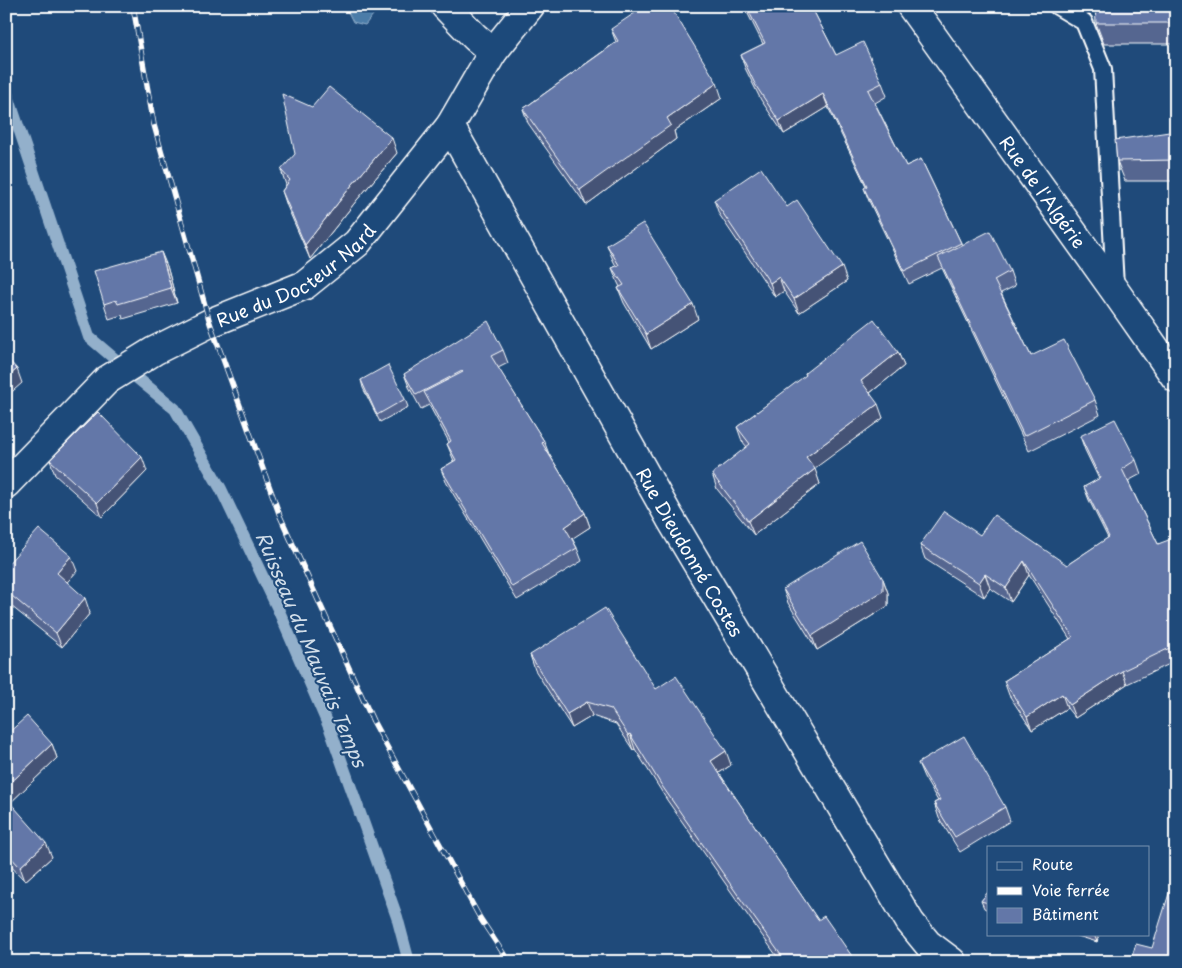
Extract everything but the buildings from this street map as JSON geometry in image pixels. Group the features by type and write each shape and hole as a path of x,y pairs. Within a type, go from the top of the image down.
{"street":[{"path":"445,6 475,37 493,52"},
{"name":"Rue du Docteur Nard","path":"6,484 107,380 154,351 210,323 305,285 357,243 450,126 493,52 530,6"},
{"name":"Rue de l'Algérie","path":"910,6 1176,378"},
{"name":"Rue Dieudonné Costes","path":"450,126 670,518 910,922 928,944 952,962"}],"lane":[{"path":"1057,6 1084,22 1103,69 1115,291"}],"water":[{"path":"345,6 376,6 377,10 365,25 353,22"}],"waterway":[{"name":"Ruisseau du Mauvais Temps","path":"6,90 89,337 116,360"},
{"name":"Ruisseau du Mauvais Temps","path":"136,377 175,409 221,489 278,609 330,729 397,917 409,962"}],"railway":[{"path":"133,6 154,125 210,323 280,516 373,721 480,918 509,962"}]}
